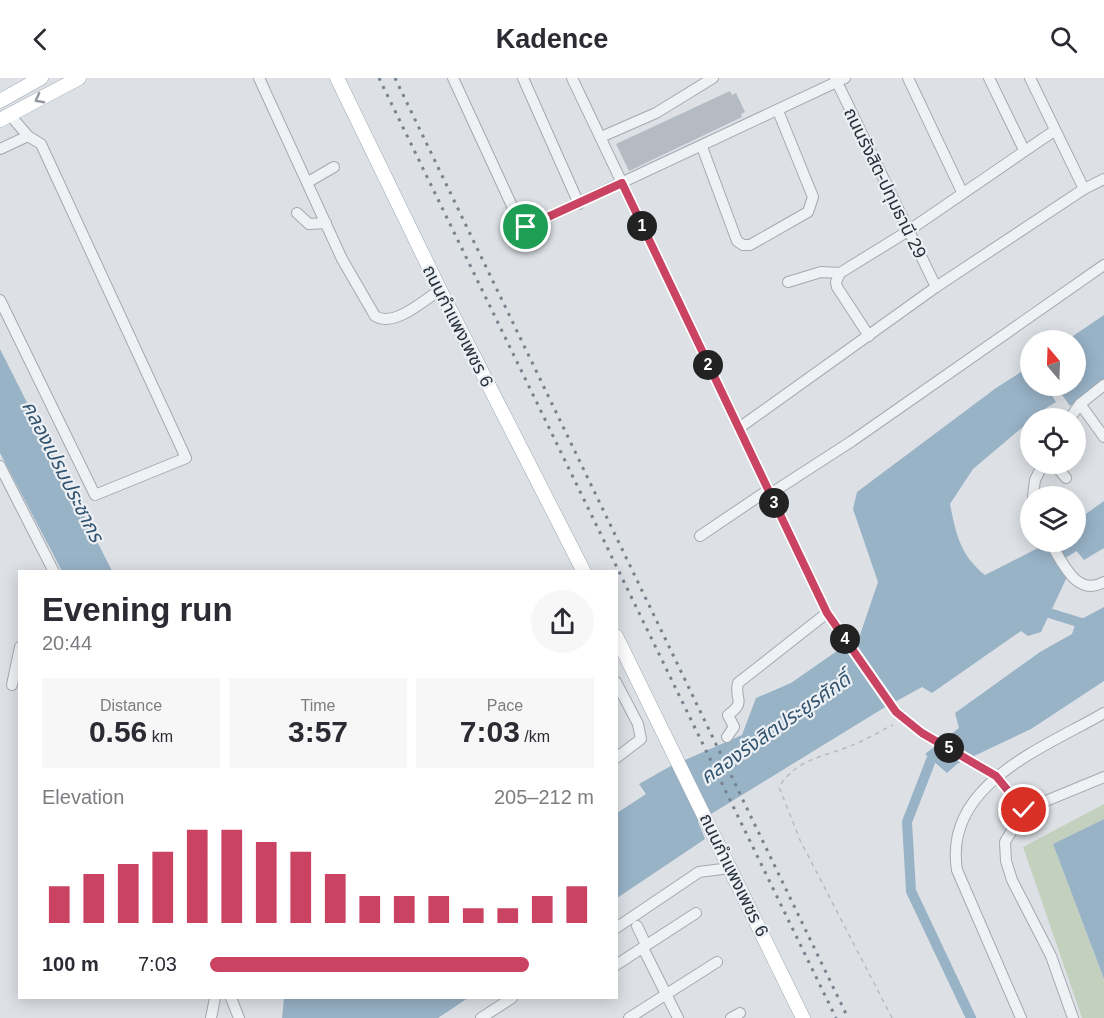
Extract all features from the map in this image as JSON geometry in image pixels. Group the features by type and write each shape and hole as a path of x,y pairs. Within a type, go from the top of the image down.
{"main road":[{"path":"1,100 41,78"},
{"path":"5,118 79,78"},
{"name":"ถนนกำแพงเพชร 6","path":"337,78 440,290 583,570"},
{"name":"ถนนกำแพงเพชร 6","path":"618,640 666,732 803,1018"}],"street":[{"path":"259,78 351,276 379,319 395,318 440,290"},
{"path":"453,78 508,197 526,227 538,240"},
{"path":"523,78 579,204"},
{"path":"573,78 827,613 900,716 922,733 996,776 1024,810"},
{"path":"601,137 656,113 713,78"},
{"path":"908,78 962,192"},
{"path":"989,78 1024,150"},
{"path":"1030,78 1084,189"},
{"path":"526,227 702,147 839,79"},
{"name":"ถนนรังสิต-ปทุมธานี 29","path":"839,79 936,287"},
{"path":"702,147 737,241 743,245 750,245 808,212 812,205 813,197 778,111"},
{"path":"0,300 95,495 186,458 41,144 5,118"},
{"path":"869,336 837,287 836,282 840,273 908,231 1054,131"},
{"path":"0,149 28,136"},
{"path":"308,182 334,167"},
{"path":"739,428 936,287 1084,189 1104,179"},
{"path":"297,213 309,224 327,223"},
{"path":"700,536 852,441 1104,265"},
{"path":"788,282 821,272 840,273"},
{"path":"1077,408 1104,385"},
{"path":"1080,404 1104,437"},
{"path":"2,473 53,570"},
{"path":"1062,474 1066,478"},
{"path":"1057,552 1079,583 1087,586 1104,582"},
{"path":"727,737 734,727 728,715 739,707 740,701 736,690 738,683 827,613"},
{"path":"12,685 18,656"},
{"path":"618,686 638,724 641,739 618,756"},
{"path":"1021,1018 957,870 954,850 963,818 979,791 996,776 1104,713"},
{"path":"1073,1018 1051,956 1012,880 1006,861 1005,842 1024,810 1104,777"},
{"path":"618,927 699,872 730,868"},
{"path":"618,964 696,914"},
{"path":"637,926 678,1018"},
{"path":"629,1018 717,962"},
{"path":"211,1018 215,999"},
{"path":"231,999 238,1018"},
{"path":"481,1018 510,999"}],"path":[{"path":"892,1018 800,840 779,787 788,772 816,757 855,744 900,716"}],"green space":[{"path":"1104,804 1104,819 1053,844 1104,979 1104,1018 1082,1018 1023,847"}],"water":[{"path":"1104,315 1104,383 1086,395 1086,330 1082,330"},
{"name":"คลองเปรมประชากร","path":"0,349 111,570 61,570 0,453"},
{"path":"1020,373 1020,396 1052,396 1056,402 1046,408 1020,408 1020,429 973,469 950,504 960,543 970,560 985,575 1030,552 1049,552 1067,577 1041,632 1028,636 1021,631 932,693 922,687 882,709 698,822 705,839 618,897 618,812 646,794 639,784 669,767 742,735 756,698 791,683 860,635 878,582 853,509 857,492"},
{"path":"1063,396 1085,396 1070,406"},
{"path":"1104,501 1104,548 1084,560 1077,552 1086,552 1086,514"},
{"path":"1104,607 1104,681 1031,729 957,764 947,773 925,754 959,728 955,713 1040,652 1072,634 1076,622"},
{"path":"1104,819 1104,979 1053,844"},
{"path":"284,999 466,999 438,1018 282,1018"}],"building":[{"path":"730,91 732,95 736,93 745,112 741,114 742,117 629,171 616,144"}],"waterway":[{"name":"คลองรังสิตประยูรศักดิ์","path":"1051,561 1104,528"},
{"path":"1036,609 1104,630"},
{"path":"941,752 931,760 907,822 911,891 971,1018"}],"railway":[{"path":"379,78 836,1018"},
{"path":"395,78 848,1018"}],"route":[{"path":"526,227 622,183 827,613 896,712 922,733 996,776 1024,810"}]}
